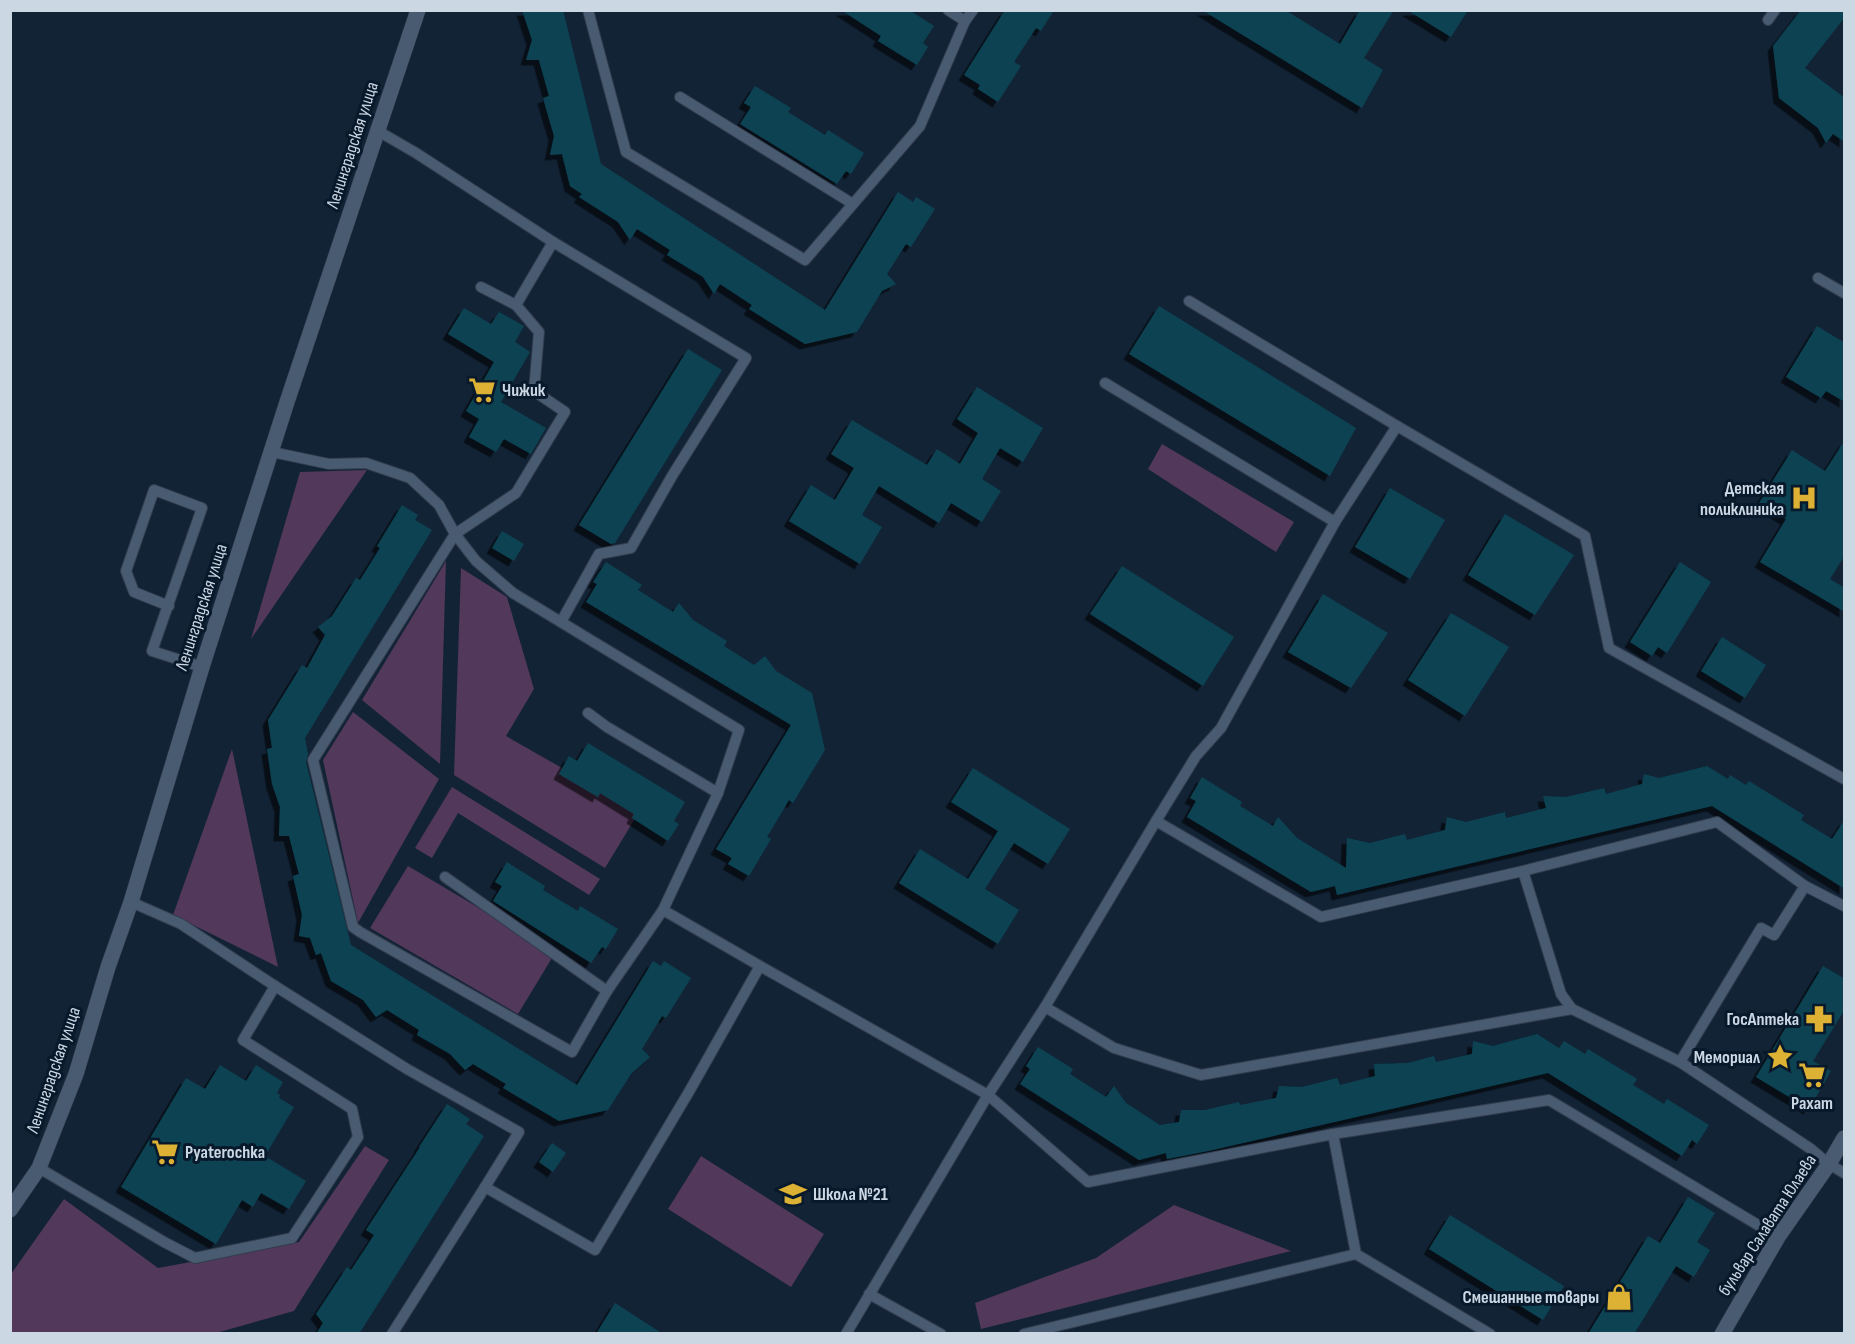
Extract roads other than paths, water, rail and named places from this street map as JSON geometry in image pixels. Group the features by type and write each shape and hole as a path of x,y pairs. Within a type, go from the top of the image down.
{"street":[{"name":"Ленинградская улица","path":"10,1210 39,1168 76,1074 287,402 418,10"},
{"name":"бульвар Салавата Юлаева","path":"1722,1334 1778,1237 1845,1138"}],"lane":[{"path":"588,10 626,152 805,260 920,126 965,21 974,10"},
{"path":"948,10 965,21"},
{"path":"1768,20 1775,10"},
{"path":"680,97 854,204"},
{"path":"378,131 426,159 553,242 747,358 672,476 631,548 599,554 561,622"},
{"path":"516,305 553,242"},
{"path":"1818,278 1845,293"},
{"path":"272,452 329,464 366,463 410,478 439,505 455,534 476,561 513,593 739,730 718,793 663,910 607,991 572,1052 353,927 313,760 455,534 516,493 565,412 534,391 539,332 516,305 481,286"},
{"path":"1189,301 1585,536 1608,648 1845,779"},
{"path":"1105,383 1335,522"},
{"path":"846,1334 988,1095 1045,1007 1196,756 1221,728 1335,522 1397,426"},
{"path":"169,606 134,592 126,571 154,490 202,508 169,606 152,651 202,667"},
{"path":"588,713 607,727 718,793"},
{"path":"1156,821 1321,917 1523,871 1717,822 1805,886 1845,906"},
{"path":"1523,871 1562,994 1572,1009 1680,1062 1845,1173"},
{"path":"445,878 607,991"},
{"path":"1680,1062 1761,928 1774,935 1805,886"},
{"path":"131,902 181,924 407,1069 519,1132 392,1334"},
{"path":"663,910 988,1095 1088,1182 1333,1134 1549,1100 1778,1237"},
{"path":"485,1187 594,1250 690,1090 760,966"},
{"path":"39,1168 195,1258 292,1238 358,1137 352,1109 243,1040 275,986"},
{"path":"1045,1007 1114,1047 1201,1075 1572,1009"},
{"path":"1333,1134 1356,1254"},
{"path":"1024,1334 1356,1254 1490,1334"},
{"path":"869,1294 941,1334"}],"place":[{"name":"Чижик","path":"482,390"},
{"name":"Детская поликлиника","path":"1804,498"},
{"name":"ГосАптека","path":"1819,1019"},
{"name":"Мемориал","path":"1780,1057"},
{"name":"Рахат","path":"1812,1075"},
{"name":"Pyaterochka","path":"165,1152"},
{"name":"Школа №21","path":"793,1194"},
{"name":"Смешанные товары","path":"1619,1297"}]}
